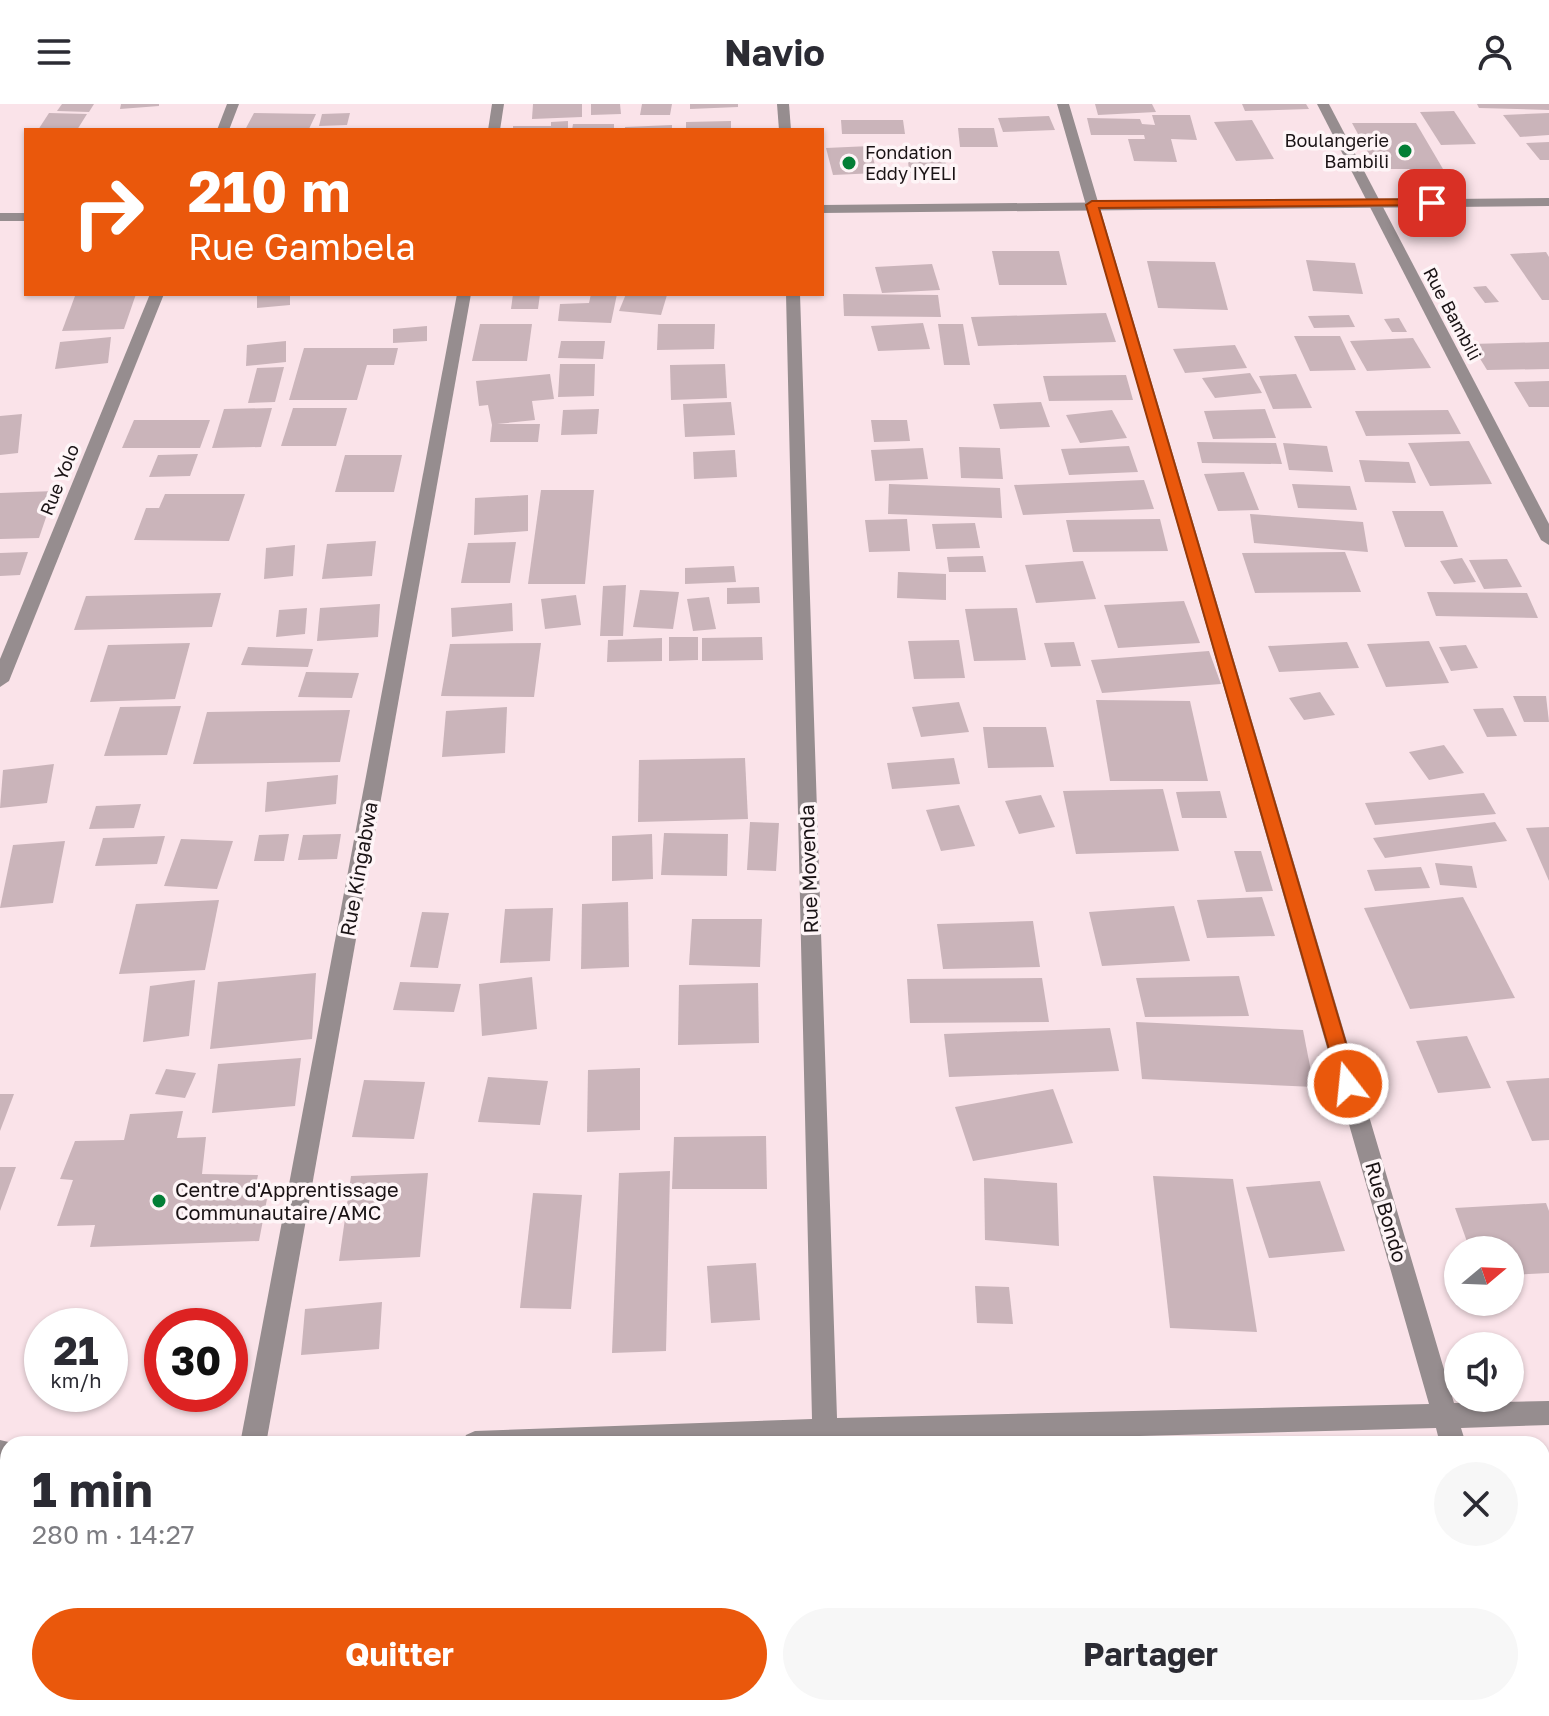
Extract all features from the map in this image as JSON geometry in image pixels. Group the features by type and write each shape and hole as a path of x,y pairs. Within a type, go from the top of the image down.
{"street":[{"path":"224,128 233,104"},
{"path":"494,128 498,104"},
{"path":"783,104 785,128"},
{"name":"Rue Bondo","path":"1063,104 1451,1436"},
{"name":"Rue Bambili","path":"1323,104 1549,540"},
{"path":"824,209 1549,202"},
{"path":"0,217 24,217"},
{"name":"Rue Yolo","path":"0,681 156,296"},
{"name":"Rue Kingabwa","path":"254,1436 464,296"},
{"name":"Rue Movenda","path":"793,296 824,1436"},
{"path":"886,1436 1549,1413"}],"building":[{"path":"62,104 94,104 89,112 57,111"},
{"path":"121,104 159,104 159,106 120,109"},
{"path":"533,104 582,104 582,117 532,119"},
{"path":"591,104 620,104 621,114 591,115"},
{"path":"642,104 672,104 670,115 640,115"},
{"path":"690,104 738,104 738,107 690,109"},
{"path":"1095,104 1152,104 1156,112 1098,115"},
{"path":"1242,104 1306,104 1309,109 1245,111"},
{"path":"1477,104 1549,104 1549,110 1479,108"},
{"path":"1454,111 1476,144 1441,145 1420,112"},
{"path":"49,113 87,114 78,128 39,128"},
{"path":"254,113 316,114 309,128 246,128"},
{"path":"350,113 347,125 319,126 322,114"},
{"path":"1549,113 1549,135 1520,137 1503,115"},
{"path":"1152,115 1190,115 1197,140 1171,139 1177,162 1134,161 1128,139 1145,139 1144,135 1091,135 1087,118 1140,119 1142,124 1155,125"},
{"path":"1049,116 1055,130 1003,132 998,118"},
{"path":"841,120 903,120 905,134 842,134"},
{"path":"1252,120 1274,159 1236,161 1214,122"},
{"path":"568,121 568,128 513,128 551,126 551,122"},
{"path":"731,121 731,128 686,128 686,122"},
{"path":"1352,123 1416,123 1443,169 1377,169"},
{"path":"573,124 614,124 614,128 572,128"},
{"path":"672,125 672,128 625,127"},
{"path":"958,128 994,128 998,147 960,147"},
{"path":"1549,142 1549,160 1540,160 1526,143"},
{"path":"870,146 877,173 833,175 826,148"},
{"path":"907,146 943,146 947,173 909,173"},
{"path":"992,251 1059,251 1067,285 999,285"},
{"path":"1546,252 1549,257 1549,300 1542,300 1510,254"},
{"path":"1306,260 1355,263 1363,294 1313,291"},
{"path":"1147,261 1215,262 1228,310 1158,308"},
{"path":"932,264 940,290 882,293 875,267"},
{"path":"1486,286 1499,302 1485,303 1473,287"},
{"path":"843,294 938,295 941,317 844,316"},
{"path":"75,296 135,296 124,329 62,331"},
{"path":"257,296 290,296 290,305 257,308"},
{"path":"513,296 540,296 538,309 511,309"},
{"path":"591,296 617,296 611,323 558,321 560,304 589,303"},
{"path":"625,296 667,296 661,315 619,311"},
{"path":"1106,313 1116,342 978,346 971,317"},
{"path":"1349,315 1355,327 1314,328 1308,316"},
{"path":"1399,318 1407,332 1392,332 1384,319"},
{"path":"923,323 930,349 878,351 871,326"},
{"path":"480,324 532,324 527,361 472,361"},
{"path":"658,324 715,324 714,349 657,350"},
{"path":"938,324 963,324 970,365 944,365"},
{"path":"427,326 427,341 393,343 393,329"},
{"path":"1294,336 1340,336 1356,370 1310,371"},
{"path":"111,337 108,363 55,369 60,342"},
{"path":"1413,338 1431,368 1367,371 1350,341"},
{"path":"286,341 286,362 246,366 247,345"},
{"path":"561,341 605,341 603,359 558,358"},
{"path":"1549,342 1549,369 1487,370 1471,344"},
{"path":"1235,345 1247,368 1185,373 1173,349"},
{"path":"304,348 398,348 394,365 367,365 357,400 289,400"},
{"path":"560,364 595,364 594,396 558,397"},
{"path":"725,364 727,398 671,400 670,365"},
{"path":"284,367 275,402 248,403 257,368"},
{"path":"1250,373 1262,393 1215,398 1202,378"},
{"path":"550,374 554,399 532,401 535,420 497,424 540,424 538,442 490,442 492,425 488,405 479,406 476,381"},
{"path":"1296,374 1312,408 1273,409 1259,376"},
{"path":"1126,375 1133,400 1049,401 1043,376"},
{"path":"1549,381 1549,407 1529,407 1514,382"},
{"path":"731,402 735,435 685,437 683,404"},
{"path":"1041,402 1050,427 1000,429 993,404"},
{"path":"272,408 261,447 212,448 224,409"},
{"path":"293,408 347,408 336,446 281,446"},
{"path":"599,409 597,434 561,435 563,410"},
{"path":"1265,409 1276,438 1213,439 1204,411"},
{"path":"1112,410 1127,438 1080,443 1066,415"},
{"path":"1448,410 1461,434 1366,436 1355,411"},
{"path":"22,414 18,453 0,455 0,416"},
{"path":"134,420 210,420 200,448 122,448"},
{"path":"871,420 907,420 910,441 874,442"},
{"path":"1469,441 1492,484 1430,486 1408,443"},
{"path":"1197,442 1276,443 1282,464 1202,463"},
{"path":"1283,443 1327,446 1333,472 1289,470"},
{"path":"1129,446 1138,472 1069,475 1061,449"},
{"path":"959,447 1000,448 1003,479 961,478"},
{"path":"923,448 928,479 875,481 871,450"},
{"path":"735,450 737,477 694,479 693,452"},
{"path":"198,454 190,476 149,477 158,455"},
{"path":"345,455 402,455 394,492 335,492"},
{"path":"1359,460 1409,462 1416,483 1365,482"},
{"path":"1244,472 1259,510 1218,511 1204,474"},
{"path":"1144,480 1154,509 1023,515 1014,485"},
{"path":"889,484 1000,488 1002,518 888,514"},
{"path":"1292,484 1350,486 1357,510 1298,508"},
{"path":"541,490 594,490 585,584 528,584"},
{"path":"55,491 39,538 0,539 0,493"},
{"path":"165,494 245,494 229,541 134,540 146,508 159,508"},
{"path":"528,495 528,531 474,535 475,498"},
{"path":"1392,511 1443,511 1458,547 1405,547"},
{"path":"1250,514 1363,522 1368,552 1254,543"},
{"path":"907,519 910,551 869,552 865,520"},
{"path":"1160,519 1168,551 1073,552 1066,520"},
{"path":"975,523 980,548 936,549 932,524"},
{"path":"376,541 372,576 322,579 327,544"},
{"path":"516,542 510,583 461,583 468,543"},
{"path":"295,545 293,576 264,579 266,548"},
{"path":"28,552 20,575 0,576 0,553"},
{"path":"1345,552 1361,592 1255,593 1242,553"},
{"path":"983,556 986,572 949,572 947,557"},
{"path":"1462,558 1476,582 1454,584 1440,561"},
{"path":"1507,559 1522,587 1484,589 1469,560"},
{"path":"1083,561 1096,599 1036,603 1025,565"},
{"path":"734,566 736,582 685,584 685,568"},
{"path":"898,572 946,574 946,600 897,598"},
{"path":"626,585 623,636 600,636 603,586"},
{"path":"759,587 760,603 727,604 727,588"},
{"path":"640,590 679,592 673,629 633,627"},
{"path":"1427,592 1527,593 1538,618 1436,616"},
{"path":"221,593 212,627 74,630 86,596"},
{"path":"576,595 581,625 545,629 541,599"},
{"path":"709,597 716,629 693,631 687,599"},
{"path":"1184,601 1200,643 1118,648 1104,605"},
{"path":"512,603 513,631 452,637 451,608"},
{"path":"380,604 378,637 317,641 320,608"},
{"path":"307,608 305,634 276,637 279,610"},
{"path":"1017,608 1026,660 974,661 965,609"},
{"path":"669,637 698,637 698,660 669,661"},
{"path":"762,637 763,660 702,661 702,638"},
{"path":"662,638 662,661 607,662 608,640"},
{"path":"959,640 965,678 914,679 908,641"},
{"path":"1429,641 1449,683 1386,687 1367,644"},
{"path":"1074,642 1081,666 1051,667 1044,643"},
{"path":"1347,642 1359,668 1279,672 1268,646"},
{"path":"190,643 175,699 90,702 108,645"},
{"path":"541,643 534,697 441,696 450,644"},
{"path":"1466,645 1478,668 1451,671 1439,647"},
{"path":"248,647 313,649 308,667 241,665"},
{"path":"1209,651 1221,684 1102,693 1091,660"},
{"path":"306,672 359,673 352,698 298,697"},
{"path":"1320,692 1335,715 1304,720 1289,698"},
{"path":"1513,696 1546,696 1549,722 1524,722"},
{"path":"1096,700 1190,701 1208,781 1110,781"},
{"path":"959,702 969,732 921,737 912,707"},
{"path":"181,706 167,755 104,756 120,707"},
{"path":"507,707 505,753 442,757 446,711"},
{"path":"1503,708 1517,736 1487,737 1473,709"},
{"path":"350,710 340,762 193,764 207,712"},
{"path":"983,727 1046,727 1054,767 988,768"},
{"path":"1444,745 1464,773 1429,780 1409,752"},
{"path":"745,758 748,819 638,822 639,760"},
{"path":"954,758 960,784 892,789 887,763"},
{"path":"54,764 47,803 0,808 3,770"},
{"path":"338,775 336,804 265,812 267,782"},
{"path":"1163,789 1179,851 1076,854 1063,791"},
{"path":"1220,791 1227,818 1182,818 1176,792"},
{"path":"1484,793 1496,814 1375,825 1365,803"},
{"path":"1041,795 1055,827 1019,834 1005,801"},
{"path":"141,804 134,828 89,829 96,806"},
{"path":"959,805 975,846 941,851 926,810"},
{"path":"750,822 779,823 776,871 747,870"},
{"path":"1495,822 1507,841 1385,858 1373,838"},
{"path":"1549,827 1549,881 1526,828"},
{"path":"664,833 728,834 727,876 661,875"},
{"path":"289,834 284,861 254,861 259,835"},
{"path":"341,834 337,859 298,860 303,835"},
{"path":"652,834 653,879 612,881 612,836"},
{"path":"165,836 157,864 95,866 103,838"},
{"path":"181,839 233,841 217,889 164,886"},
{"path":"65,841 53,903 0,908 13,845"},
{"path":"1234,851 1261,851 1273,891 1246,892"},
{"path":"1435,863 1472,866 1477,888 1440,885"},
{"path":"1421,867 1430,888 1375,891 1367,870"},
{"path":"1262,897 1275,936 1207,938 1197,900"},
{"path":"1463,897 1515,998 1410,1009 1364,908"},
{"path":"219,900 205,970 119,974 136,904"},
{"path":"628,902 629,967 581,969 582,904"},
{"path":"1174,906 1190,961 1102,966 1089,912"},
{"path":"553,908 550,961 500,963 505,909"},
{"path":"422,912 449,913 438,968 410,967"},
{"path":"692,919 762,919 760,967 689,965"},
{"path":"1033,921 1040,967 943,969 937,924"},
{"path":"316,973 312,1039 210,1049 218,982"},
{"path":"1239,976 1249,1016 1145,1017 1136,978"},
{"path":"532,977 537,1029 482,1036 479,984"},
{"path":"1042,978 1049,1022 910,1023 907,979"},
{"path":"195,980 189,1036 143,1042 150,986"},
{"path":"400,982 461,984 454,1012 393,1010"},
{"path":"758,983 759,1043 678,1045 679,985"},
{"path":"1136,1022 1303,1030 1314,1087 1142,1079"},
{"path":"1110,1028 1119,1071 949,1077 944,1034"},
{"path":"1467,1036 1491,1088 1438,1093 1416,1041"},
{"path":"301,1058 295,1106 212,1113 218,1064"},
{"path":"640,1068 640,1130 587,1132 588,1070"},
{"path":"166,1069 196,1073 185,1098 155,1094"},
{"path":"488,1077 548,1081 540,1125 478,1122"},
{"path":"1549,1078 1549,1140 1532,1141 1506,1081"},
{"path":"364,1080 425,1082 414,1139 352,1137"},
{"path":"1053,1089 1073,1143 973,1161 955,1107"},
{"path":"0,1094 14,1094 0,1131"},
{"name":"Centre d'Apprentissage Communautaire/AMC","path":"183,1111 177,1138 206,1137 202,1174 258,1175 253,1199 267,1199 259,1241 90,1247 95,1225 57,1226 73,1180 60,1179 75,1141 124,1140 130,1114"},
{"path":"766,1136 767,1189 672,1189 674,1137"},
{"path":"0,1167 16,1167 0,1211"},
{"path":"670,1171 666,1351 612,1353 619,1173"},
{"path":"428,1173 420,1257 339,1261 351,1176"},
{"path":"1153,1176 1233,1179 1257,1332 1170,1328"},
{"path":"984,1178 1057,1183 1059,1246 985,1240"},
{"path":"1320,1181 1345,1251 1269,1258 1246,1187"},
{"path":"533,1193 582,1195 571,1309 520,1308"},
{"path":"1546,1203 1549,1211 1549,1273 1524,1274 1524,1236 1465,1236 1455,1208"},
{"path":"756,1263 760,1320 711,1323 707,1266"},
{"path":"975,1286 1009,1287 1013,1324 977,1323"},
{"path":"382,1302 379,1349 301,1355 305,1309"}],"place":[{"name":"Boulangerie Bambili","path":"1405,151"},
{"name":"Fondation Eddy IYELI","path":"849,163"},
{"name":"Centre d'Apprentissage Communautaire/AMC","path":"159,1201"}],"route":[{"path":"1348,1084 1092,205 1432,203"}]}
